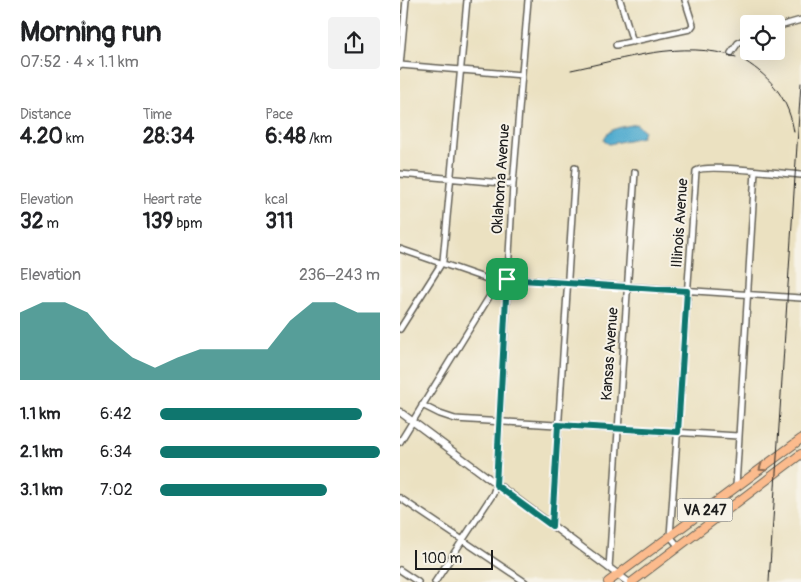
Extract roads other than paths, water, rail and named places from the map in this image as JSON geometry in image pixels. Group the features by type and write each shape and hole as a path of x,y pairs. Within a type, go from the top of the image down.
{"main road":[{"name":"VA 247","path":"608,582 801,439"},
{"name":"VA 247","path":"632,582 801,454"}],"street":[{"path":"406,0 400,65 522,75"},
{"path":"400,329 442,263 467,0"},
{"name":"Oklahoma Avenue","path":"435,582 494,494 496,485 512,184 528,0"},
{"path":"620,0 633,42"},
{"path":"616,45 692,28 693,25 685,0"},
{"path":"785,24 801,20"},
{"path":"731,53 740,42"},
{"path":"552,526 575,168"},
{"name":"Illinois Avenue","path":"670,536 695,182 698,169 755,171"},
{"path":"736,486 755,171 801,175"},
{"name":"Kansas Avenue","path":"609,568 635,172"},
{"path":"400,174 512,184"},
{"path":"400,249 487,279 568,282 801,298"},
{"path":"400,442 494,290 507,279"},
{"path":"422,405 455,419 738,436"},
{"path":"400,412 628,582"},
{"path":"729,492 738,502"},
{"path":"400,498 525,582"},
{"path":"670,536 679,547"},
{"path":"400,570 418,582"}],"water":[{"path":"636,124 644,130 642,137 609,144 604,141 605,136 612,130"}],"railway":[{"path":"571,70 633,56 674,50 716,52 736,57"},
{"path":"745,61 771,82 778,91 792,120 794,132"},
{"path":"769,582 801,83"}]}
